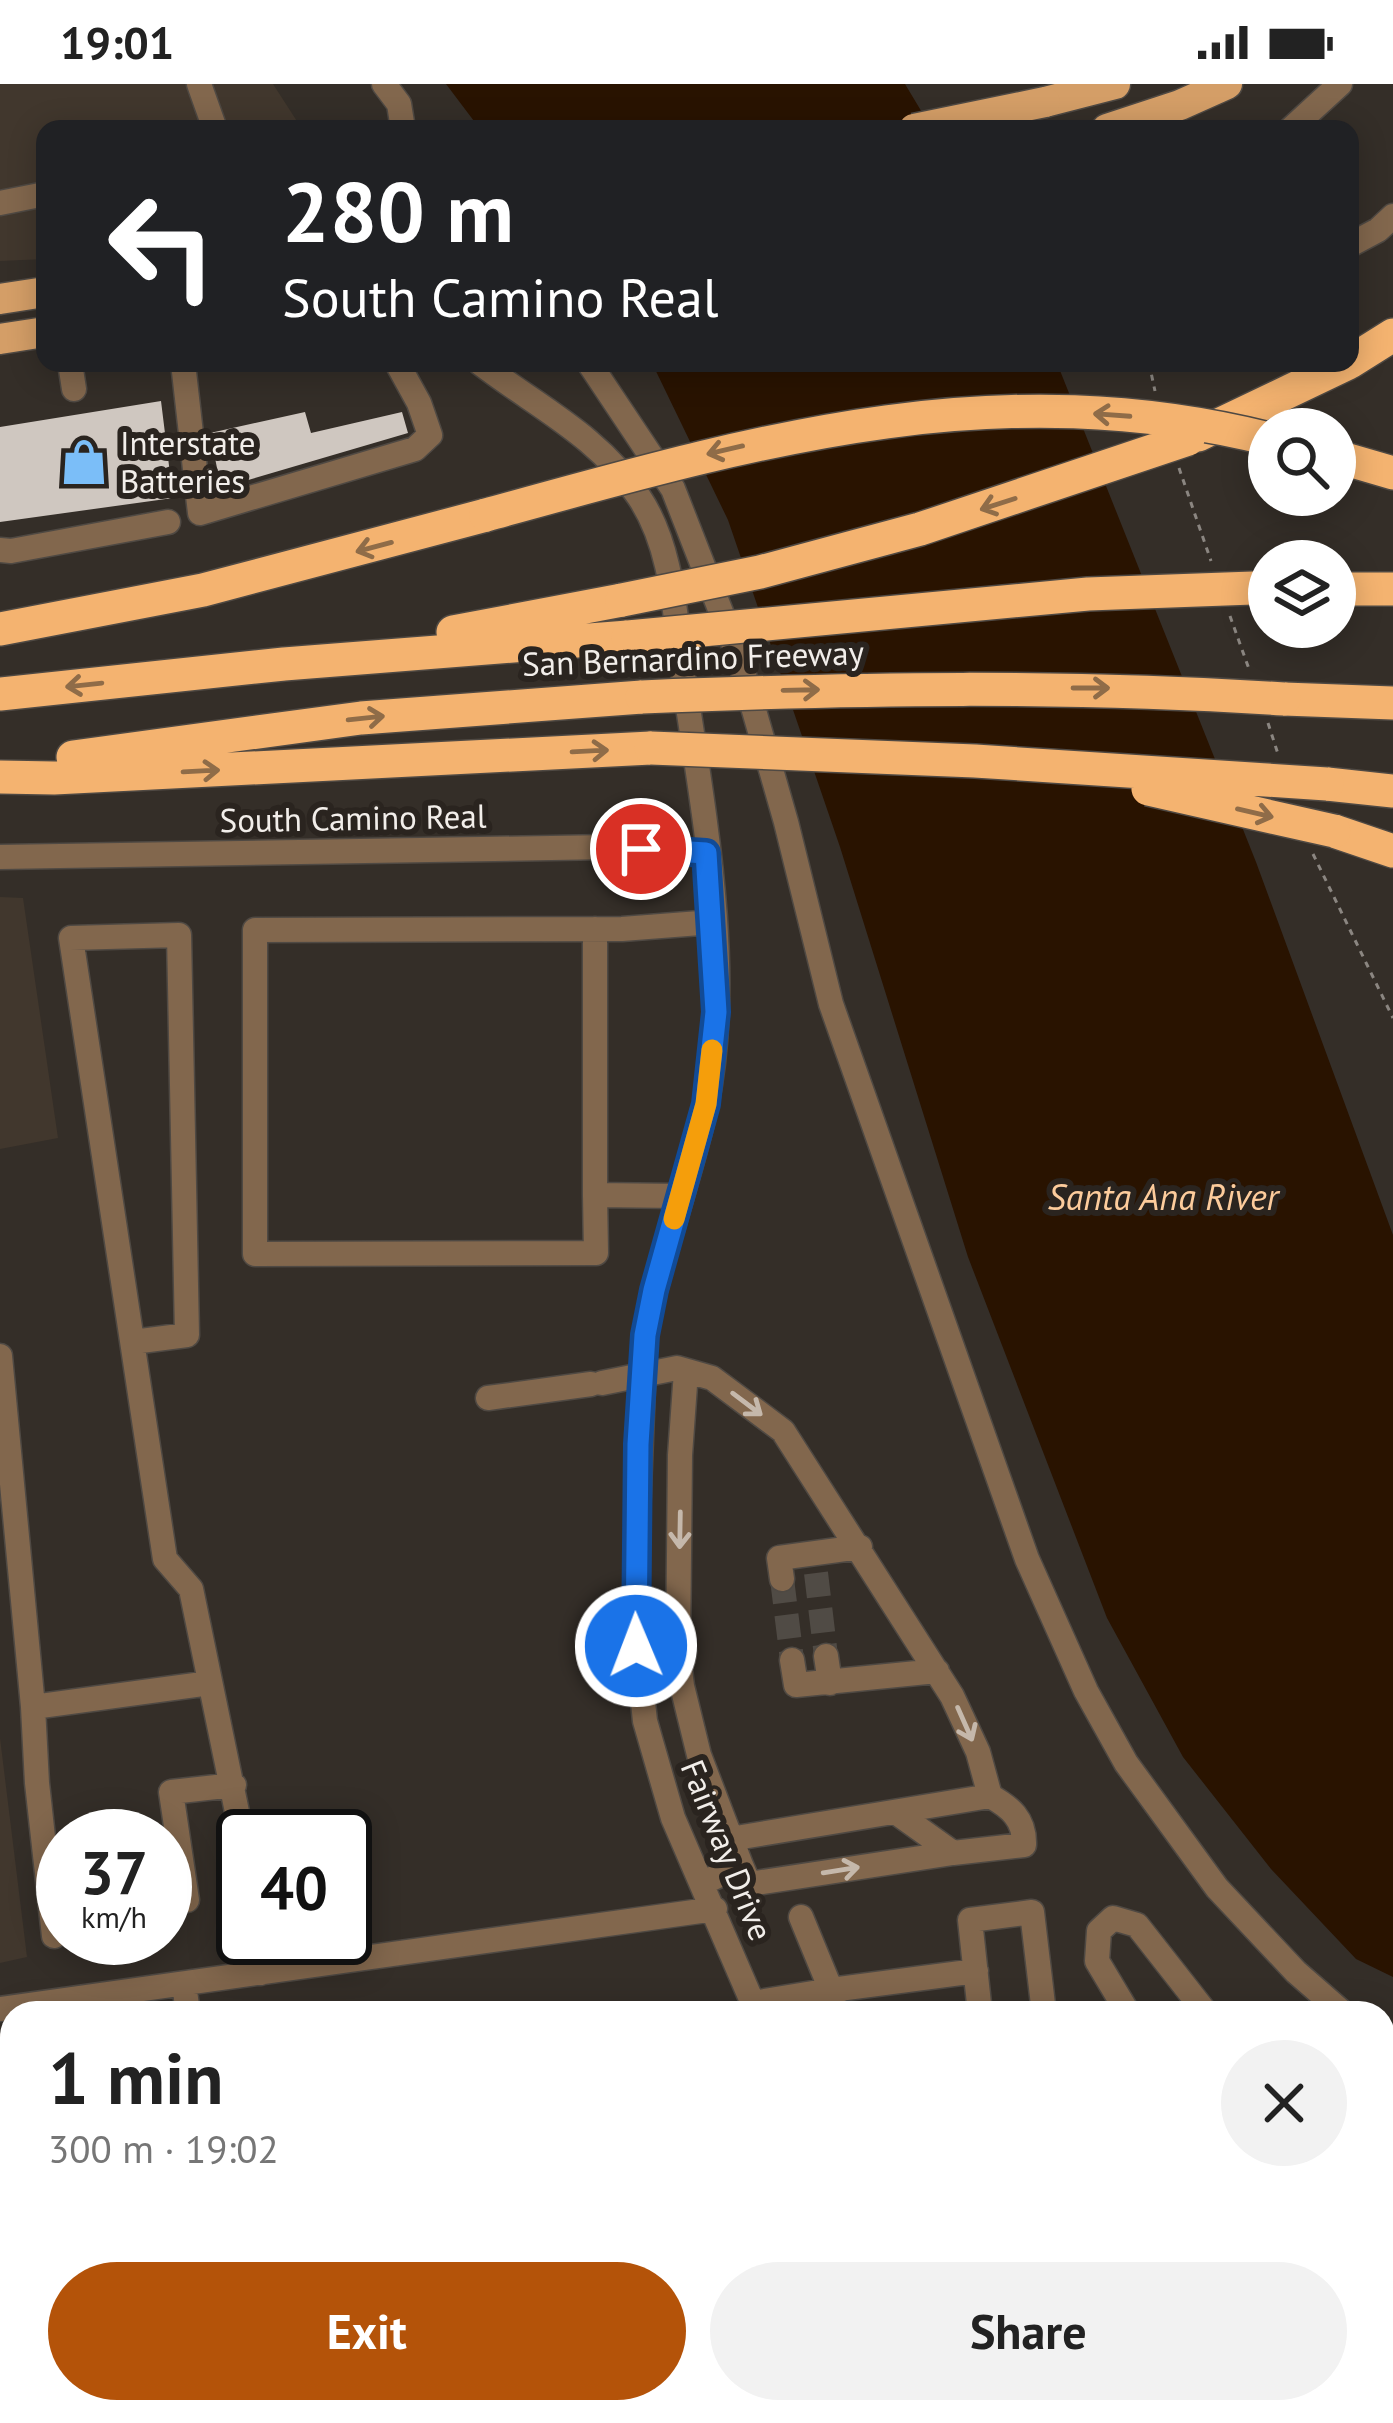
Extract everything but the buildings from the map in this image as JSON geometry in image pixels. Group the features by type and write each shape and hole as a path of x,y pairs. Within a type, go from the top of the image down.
{"highway":[{"path":"1359,356 1393,334"},
{"path":"284,664 760,572 920,529 1188,439 1328,372"},
{"path":"0,629 203,590 704,455 865,422 1064,412 1127,415 1248,435"},
{"path":"1356,462 1393,473"},
{"name":"San Bernardino Freeway","path":"0,694 284,664 1088,594 1248,588"},
{"path":"1356,589 1393,589"},
{"name":"San Bernardino Freeway","path":"0,767 361,718 642,697 1119,688 1393,704"},
{"path":"0,777 651,748 975,761 1393,791"},
{"path":"975,761 1160,791 1334,830 1393,851"}],"main road":[{"path":"958,120 1114,84"},
{"path":"1136,120 1226,84"},
{"path":"0,299 36,293"},
{"path":"0,339 36,333"}],"street":[{"path":"199,84 211,120"},
{"path":"1301,120 1340,84"},
{"path":"0,203 36,196"},
{"path":"1359,240 1393,216"},
{"path":"184,372 200,513 415,449 430,435 402,372"},
{"name":"Fairway Drive","path":"496,372 607,456 641,499 668,569 706,853 716,1012 706,1104 654,1290 640,1377 634,1618 652,1750 681,1834 752,2001"},
{"path":"595,372 673,489 739,658 831,1004 1027,1559 1086,1691 1126,1763 1216,1888 1329,2001"},
{"path":"0,550 168,522"},
{"name":"South Camino Real","path":"0,857 609,847 706,853"},
{"path":"595,929 596,1253 255,1254 255,930 595,929 713,922"},
{"path":"133,1342 188,1335 179,935 71,938 165,1559 191,1589 238,1809"},
{"path":"595,1195 680,1196"},
{"path":"0,1356 40,1809"},
{"path":"488,1398 677,1369 712,1378 782,1431 937,1671 978,1753 990,1796"},
{"path":"681,1834 725,1828 897,1813 990,1796 1012,1808 1024,1832 1024,1844 749,1884 725,1828 688,1709 678,1653 680,1455 686,1371"},
{"path":"782,1579 779,1558 815,1563 860,1547"},
{"path":"826,1655 830,1683"},
{"path":"792,1660 796,1685 937,1671"},
{"path":"33,1707 210,1683"},
{"path":"174,1809 171,1792 235,1785"},
{"path":"897,1813 953,1853"},
{"path":"704,1883 741,1865"},
{"path":"59,2001 715,1910"},
{"path":"979,2001 970,1920 1033,1912 1043,2001"},
{"path":"801,1917 833,2001"},
{"path":"1121,2001 1096,1961 1099,1930 1113,1918 1137,1924 1197,2001"},
{"path":"260,1965 261,1973"},
{"path":"838,2001 976,1971"},
{"path":"184,1984 186,2001"}],"shaded area":[{"path":"0,84 273,84 296,120 36,120 36,259 0,261"},
{"path":"0,897 23,898 58,1138 0,1149"},
{"path":"0,1738 27,1957 0,1963"}],"water":[{"path":"446,84 905,84 927,120 473,120"},
{"name":"Santa Ana River","path":"656,372 1061,372 1256,862 1393,1235 1393,1977 1356,1959 1271,1869 1183,1757 1107,1618 968,1257 840,847 728,520"}],"tunnel":[{"path":"816,1573 826,1656"},
{"path":"782,1579 792,1660"}],"slow traffic":[{"path":"674,1219 706,1104 712,1050"}],"place":[{"name":"Interstate Batteries","path":"84,462"}],"route":[{"path":"636,1646 638,1444 645,1335 706,1104 716,1012 706,853 641,849"}]}
